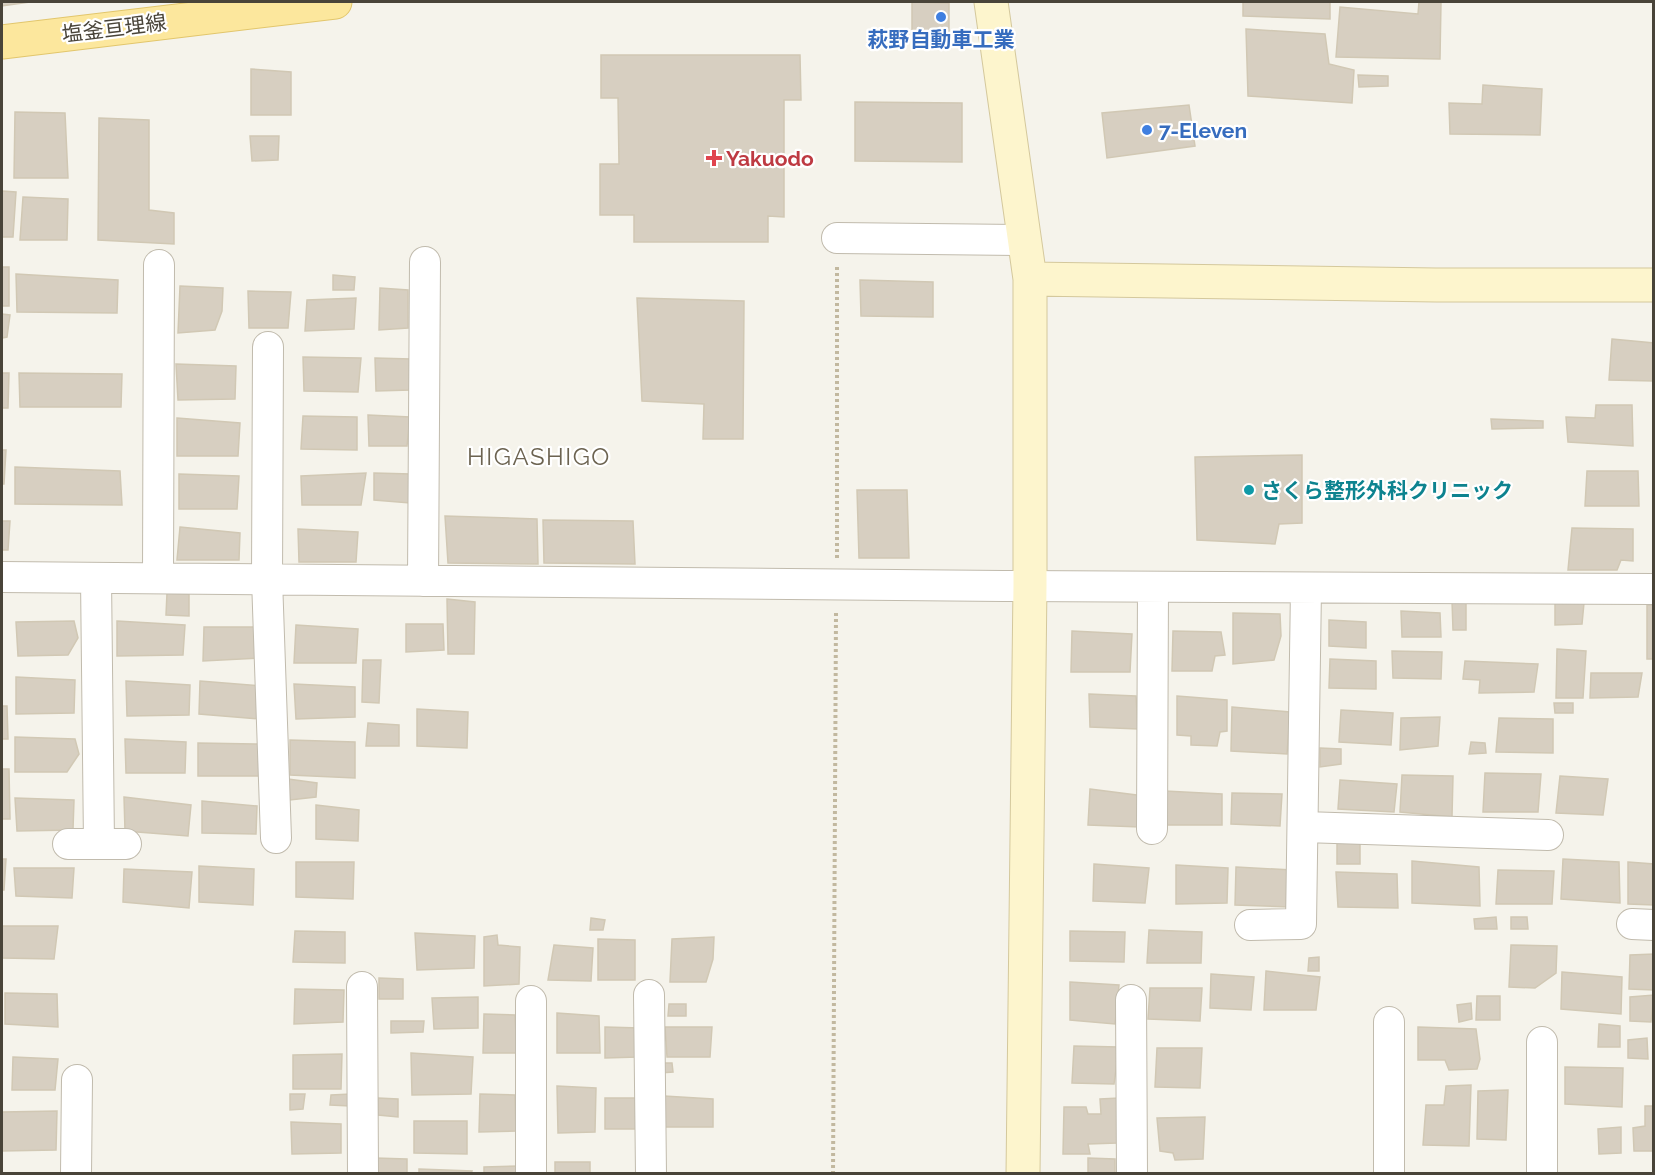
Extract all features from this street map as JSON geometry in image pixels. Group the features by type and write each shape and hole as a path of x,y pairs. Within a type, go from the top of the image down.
{"main road":[{"name":"塩釜亘理線","path":"2,42 334,2"}],"street":[{"path":"992,2 1030,279 1030,585 1023,1173"},
{"path":"837,238 1025,240"},
{"path":"423,581 425,262"},
{"path":"158,578 159,264"},
{"path":"1030,279 1436,285 1653,285"},
{"path":"268,347 267,579 276,838"},
{"path":"2,577 1653,589"},
{"path":"68,844 112,844 96,578"},
{"path":"1152,829 1153,586"},
{"path":"1250,925 1302,924 1306,588"},
{"path":"1304,827 1548,835"},
{"path":"362,987 363,1173"},
{"path":"649,995 651,1173"},
{"path":"1131,999 1132,1173"},
{"path":"531,1001 531,1173"},
{"path":"1389,1022 1389,1173"},
{"path":"1542,1042 1542,1173"},
{"path":"76,1080 76,1173"}],"path":[{"path":"833,1173 837,238"}],"building":[{"path":"2,2 30,2 2,6"},
{"path":"912,2 949,3 949,43 912,43"},
{"path":"1243,2 1330,2 1330,19 1243,16"},
{"path":"1419,2 1441,2 1440,59 1336,57 1340,7 1418,14"},
{"path":"1246,29 1325,34 1329,64 1354,70 1352,103 1248,96"},
{"path":"601,55 800,55 801,100 784,100 784,217 768,216 768,242 634,242 634,215 600,215 600,164 619,164 618,98 601,98"},
{"path":"251,69 291,72 291,115 251,115"},
{"path":"1358,75 1388,76 1388,86 1359,87"},
{"path":"1483,85 1542,89 1540,135 1450,134 1449,103 1482,104"},
{"path":"855,102 962,103 962,162 855,161"},
{"path":"1189,105 1195,146 1107,158 1102,113"},
{"path":"15,112 65,113 68,178 14,178"},
{"path":"99,118 149,120 149,210 174,213 174,244 98,240"},
{"path":"250,136 279,136 278,160 252,161"},
{"path":"2,191 16,192 13,237 2,237"},
{"path":"23,197 68,199 67,240 20,240"},
{"path":"2,267 9,267 9,306 2,306"},
{"path":"16,274 118,280 117,313 17,312"},
{"path":"333,275 355,277 354,290 333,290"},
{"path":"860,280 933,282 933,317 861,316"},
{"path":"180,286 223,288 222,311 215,330 178,333"},
{"path":"380,288 408,290 408,328 379,330"},
{"path":"248,291 291,292 288,328 249,328"},
{"path":"356,298 354,329 305,331 307,300"},
{"path":"637,298 744,301 743,439 703,439 704,404 642,401"},
{"path":"2,314 10,315 7,337 2,338"},
{"path":"1612,339 1654,343 1654,381 1609,380"},
{"path":"303,357 361,358 358,392 304,391"},
{"path":"375,358 411,359 411,390 376,391"},
{"path":"176,364 236,366 235,399 178,400"},
{"path":"2,373 9,373 8,408 2,408"},
{"path":"19,373 122,374 121,407 20,407"},
{"path":"1596,405 1632,405 1633,446 1568,442 1566,417 1595,418"},
{"path":"368,415 410,417 407,446 369,446"},
{"path":"303,416 357,417 357,450 301,449"},
{"path":"177,418 240,423 238,456 177,456"},
{"path":"1491,419 1543,421 1543,428 1492,429"},
{"path":"2,450 6,450 4,484 2,484"},
{"name":"さくら整形外科クリニック","path":"1302,455 1302,523 1279,524 1275,544 1197,540 1195,457"},
{"path":"15,467 120,471 122,505 15,504"},
{"path":"1587,471 1638,471 1639,506 1585,506"},
{"path":"366,473 361,505 302,505 301,476"},
{"path":"374,473 411,474 410,503 374,500"},
{"path":"179,474 239,476 237,509 179,509"},
{"path":"857,490 907,490 909,558 859,558"},
{"path":"445,516 537,519 538,564 448,563"},
{"path":"543,520 633,521 635,564 544,563"},
{"path":"2,521 10,521 8,550 2,550"},
{"path":"180,527 240,533 239,560 177,560"},
{"path":"1572,528 1633,529 1633,561 1621,560 1617,570 1568,570"},
{"path":"298,529 358,532 356,562 299,562"},
{"path":"167,593 189,594 189,616 166,615"},
{"path":"447,599 475,602 474,654 448,654"},
{"path":"1452,601 1466,601 1466,630 1453,630"},
{"path":"1555,602 1584,603 1582,624 1555,625"},
{"path":"1647,605 1654,605 1654,659 1647,659"},
{"path":"1401,611 1440,613 1441,637 1402,637"},
{"path":"1233,613 1280,614 1281,636 1274,660 1233,664"},
{"path":"1329,620 1366,622 1366,648 1329,646"},
{"path":"74,621 78,638 68,655 18,656 16,622"},
{"path":"117,621 185,625 183,655 117,656"},
{"path":"406,624 443,624 444,650 406,652"},
{"path":"296,625 358,629 356,663 294,663"},
{"path":"204,627 258,627 259,658 203,661"},
{"path":"1072,631 1132,634 1130,672 1071,672"},
{"path":"1173,631 1221,632 1225,655 1215,656 1212,671 1172,671"},
{"path":"1557,649 1586,651 1583,698 1556,698"},
{"path":"1392,651 1442,652 1441,679 1393,678"},
{"path":"1330,659 1376,661 1376,689 1329,688"},
{"path":"363,660 381,660 379,703 362,702"},
{"path":"1465,661 1538,664 1534,692 1479,693 1480,680 1463,679"},
{"path":"1591,673 1642,673 1638,697 1590,698"},
{"path":"16,677 75,680 74,713 16,714"},
{"path":"126,681 190,685 189,715 127,716"},
{"path":"200,681 261,686 260,719 199,714"},
{"path":"294,684 355,687 355,717 296,719"},
{"path":"1089,694 1136,696 1138,729 1090,727"},
{"path":"1177,696 1227,700 1227,731 1220,732 1217,746 1191,745 1191,736 1177,735"},
{"path":"1554,703 1573,703 1573,713 1555,713"},
{"path":"2,706 7,706 8,739 2,739"},
{"path":"1232,707 1290,712 1287,754 1231,751"},
{"path":"417,709 468,712 467,748 417,746"},
{"path":"1341,710 1393,713 1391,745 1339,742"},
{"path":"1440,717 1438,746 1400,750 1401,718"},
{"path":"1499,718 1553,719 1553,753 1496,752"},
{"path":"368,723 399,725 399,746 366,746"},
{"path":"15,737 75,739 79,754 67,772 15,772"},
{"path":"125,739 186,742 185,773 126,773"},
{"path":"290,740 355,742 355,778 290,775"},
{"path":"1471,742 1485,743 1486,753 1469,754"},
{"path":"198,743 259,744 259,776 198,776"},
{"path":"1320,748 1341,749 1341,764 1320,767"},
{"path":"2,769 9,769 10,819 2,819"},
{"path":"1485,773 1541,774 1538,812 1483,812"},
{"path":"1402,775 1453,776 1452,817 1400,812"},
{"path":"1560,776 1608,779 1603,815 1556,813"},
{"path":"288,779 317,783 316,797 290,800"},
{"path":"1340,780 1397,784 1394,812 1338,809"},
{"path":"1090,789 1144,796 1140,827 1088,825"},
{"path":"1165,791 1222,794 1222,825 1166,825"},
{"path":"1232,793 1282,794 1280,826 1231,824"},
{"path":"124,797 191,805 188,836 125,831"},
{"path":"15,798 74,800 73,830 17,831"},
{"path":"202,801 257,806 256,834 202,833"},
{"path":"316,805 359,810 358,841 316,839"},
{"path":"1360,842 1360,864 1337,864 1337,843"},
{"path":"2,859 6,859 4,890 2,890"},
{"path":"1563,859 1619,862 1620,903 1561,899"},
{"path":"1412,861 1479,867 1480,906 1412,903"},
{"path":"296,862 354,862 353,899 296,897"},
{"path":"1628,862 1654,864 1654,905 1628,904"},
{"path":"1094,864 1149,868 1145,903 1093,901"},
{"path":"1176,865 1228,868 1227,903 1176,904"},
{"path":"199,866 254,869 253,905 199,902"},
{"path":"1236,867 1292,870 1289,907 1235,905"},
{"path":"14,868 74,868 72,898 16,896"},
{"path":"124,869 192,872 189,908 123,902"},
{"path":"1498,870 1554,871 1552,904 1496,904"},
{"path":"1336,872 1397,874 1398,908 1338,907"},
{"path":"1496,917 1497,929 1475,929 1474,919"},
{"path":"1511,917 1527,917 1528,929 1511,929"},
{"path":"591,918 605,920 603,930 590,930"},
{"path":"2,926 58,926 54,959 2,958"},
{"path":"1149,930 1202,932 1201,963 1147,963"},
{"path":"295,931 345,932 345,963 293,962"},
{"path":"1070,931 1125,932 1124,962 1070,961"},
{"path":"415,933 475,936 474,968 417,970"},
{"path":"497,935 498,945 520,947 519,984 484,986 484,937"},
{"path":"714,937 713,959 706,982 670,982 672,939"},
{"path":"598,939 635,940 635,980 598,980"},
{"path":"554,945 593,948 591,981 548,980"},
{"path":"1511,945 1557,946 1556,973 1535,988 1509,987"},
{"path":"1654,954 1654,990 1629,989 1630,955"},
{"path":"1319,957 1319,971 1308,971 1309,958"},
{"path":"1266,971 1320,977 1316,1010 1264,1010"},
{"path":"1562,972 1622,977 1621,1014 1561,1009"},
{"path":"1211,974 1254,977 1251,1010 1210,1008"},
{"path":"379,978 403,979 403,999 379,999"},
{"path":"1070,982 1119,985 1115,1024 1070,1020"},
{"path":"1150,988 1202,988 1200,1021 1148,1019"},
{"path":"295,989 344,990 343,1022 294,1024"},
{"path":"5,993 57,994 58,1027 5,1024"},
{"path":"1654,995 1651,1022 1630,1021 1630,997"},
{"path":"1477,996 1500,996 1500,1020 1476,1020"},
{"path":"478,997 478,1028 434,1029 432,998"},
{"path":"1471,1003 1472,1019 1459,1022 1457,1005"},
{"path":"669,1004 686,1004 686,1016 668,1016"},
{"path":"557,1013 599,1016 600,1053 557,1053"},
{"path":"484,1014 515,1015 517,1053 483,1053"},
{"path":"391,1021 424,1021 423,1032 391,1033"},
{"path":"1599,1024 1620,1026 1620,1047 1598,1047"},
{"path":"605,1027 640,1028 638,1057 605,1058"},
{"path":"665,1027 712,1027 710,1057 667,1057"},
{"path":"1418,1027 1476,1029 1480,1059 1477,1069 1449,1070 1445,1060 1418,1060"},
{"path":"1647,1038 1648,1059 1628,1058 1628,1040"},
{"path":"1074,1046 1119,1047 1114,1084 1072,1083"},
{"path":"1157,1048 1202,1048 1200,1088 1155,1087"},
{"path":"411,1053 473,1057 471,1094 412,1095"},
{"path":"342,1054 341,1089 293,1089 293,1055"},
{"path":"13,1057 58,1059 55,1090 12,1090"},
{"path":"661,1063 672,1063 673,1072 660,1073"},
{"path":"1565,1067 1623,1068 1622,1107 1565,1104"},
{"path":"1471,1085 1469,1146 1423,1145 1426,1105 1444,1105 1446,1086"},
{"path":"557,1086 596,1088 595,1132 558,1133"},
{"path":"1508,1090 1506,1140 1477,1139 1478,1091"},
{"path":"290,1094 305,1094 303,1109 290,1110"},
{"path":"351,1094 350,1106 330,1105 331,1095"},
{"path":"480,1094 515,1095 516,1131 479,1132"},
{"path":"664,1096 713,1099 713,1127 664,1127"},
{"path":"378,1098 398,1099 398,1117 378,1115"},
{"path":"605,1098 642,1098 643,1129 605,1129"},
{"path":"1119,1098 1117,1143 1088,1144 1090,1154 1063,1154 1064,1107 1086,1107 1088,1114 1101,1114 1100,1099"},
{"path":"1645,1106 1654,1106 1654,1151 1634,1151 1633,1128 1645,1126"},
{"path":"57,1111 56,1150 2,1151 2,1112"},
{"path":"1205,1117 1203,1159 1175,1160 1173,1153 1160,1151 1157,1118"},
{"path":"414,1121 467,1121 467,1154 414,1153"},
{"path":"291,1122 341,1124 341,1153 292,1154"},
{"path":"1621,1127 1621,1153 1599,1154 1598,1129"},
{"path":"375,1158 407,1159 407,1174 376,1174"},
{"path":"1088,1158 1115,1159 1115,1174 1088,1173"},
{"path":"555,1162 590,1162 590,1174 555,1174"},
{"path":"520,1166 520,1174 484,1174 484,1167"},
{"path":"419,1169 472,1171 471,1174 419,1174"}],"place":[{"name":"萩野自動車工業","path":"941,17"},
{"name":"7-Eleven","path":"1147,130"},
{"name":"Yakuodo","path":"714,158"},
{"name":"さくら整形外科クリニック","path":"1249,490"}],"district":[{"name":"HIGASHIGO","path":"539,456"}]}
